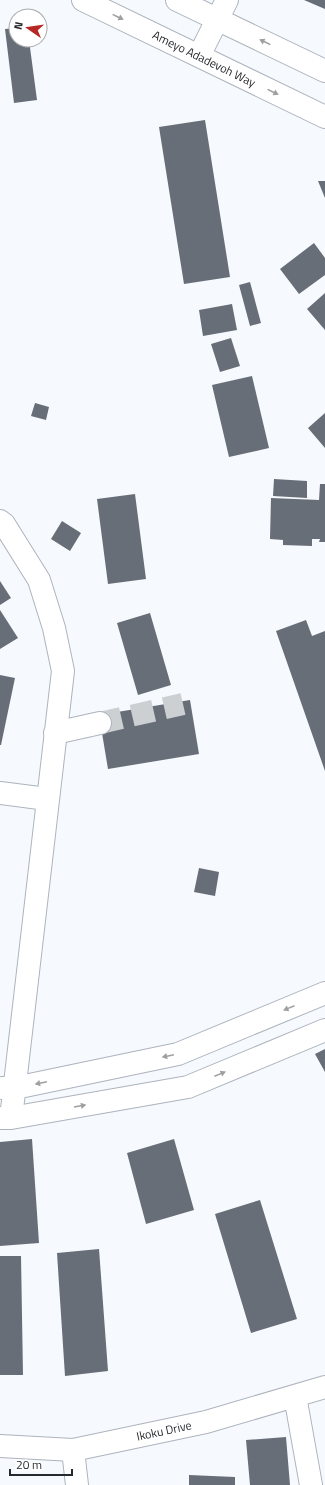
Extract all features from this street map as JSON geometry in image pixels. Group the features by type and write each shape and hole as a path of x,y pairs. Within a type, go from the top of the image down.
{"street":[{"name":"Ameyo Adadevoh Way","path":"83,0 325,117"},
{"path":"176,0 325,71"},
{"path":"199,56 228,0"},
{"path":"0,521 4,524 39,580 54,628 63,671 7,1088 6,1118 188,1087 325,1030"},
{"path":"55,733 100,723"},
{"path":"0,793 47,799"},
{"path":"7,1088 178,1054 325,993"},
{"name":"Ikoku Drive","path":"0,1446 73,1450 206,1422 325,1387"},
{"path":"295,1396 311,1485"},
{"path":"73,1450 77,1485"}],"building":[{"path":"304,0 325,0 325,9"},
{"path":"5,29 8,29 8,48 30,48 37,100 14,103"},
{"path":"205,120 230,277 184,284 159,127"},
{"path":"318,181 325,181 325,198"},
{"path":"314,243 325,258 325,275 299,294 280,269"},
{"path":"250,282 261,323 250,326 239,285"},
{"path":"325,293 325,330 307,309"},
{"path":"232,304 237,330 203,336 199,310"},
{"path":"231,338 240,366 220,372 211,344"},
{"path":"252,376 269,448 229,457 212,385"},
{"path":"35,403 49,407 46,420 31,416"},
{"path":"325,413 325,448 308,428"},
{"path":"274,479 307,481 307,498 273,496"},
{"path":"320,484 325,484 325,542 319,542 320,539 312,539 312,546 283,545 283,540 270,539 271,498 319,500"},
{"path":"135,494 146,579 108,584 97,499"},
{"path":"62,521 81,533 70,551 51,539"},
{"path":"0,581 11,598 0,605"},
{"path":"0,610 18,638 0,649"},
{"path":"150,613 171,685 138,695 117,623"},
{"path":"306,620 312,636 325,631 325,771 276,631"},
{"path":"0,675 15,678 1,745 0,745"},
{"path":"190,700 199,754 108,769 99,715"},
{"path":"199,868 219,872 215,896 194,892"},
{"path":"325,1049 325,1072 315,1054"},
{"path":"32,1139 39,1243 0,1246 0,1142"},
{"path":"174,1139 194,1210 146,1224 127,1153"},
{"path":"260,1200 297,1319 251,1333 215,1214"},
{"path":"99,1249 108,1371 65,1376 57,1253"},
{"path":"0,1256 21,1256 23,1375 0,1375"},
{"path":"286,1437 290,1485 250,1485 246,1440"},
{"path":"189,1475 235,1477 235,1485 189,1485"}],"tunnel":[{"path":"100,723 183,704"}]}
